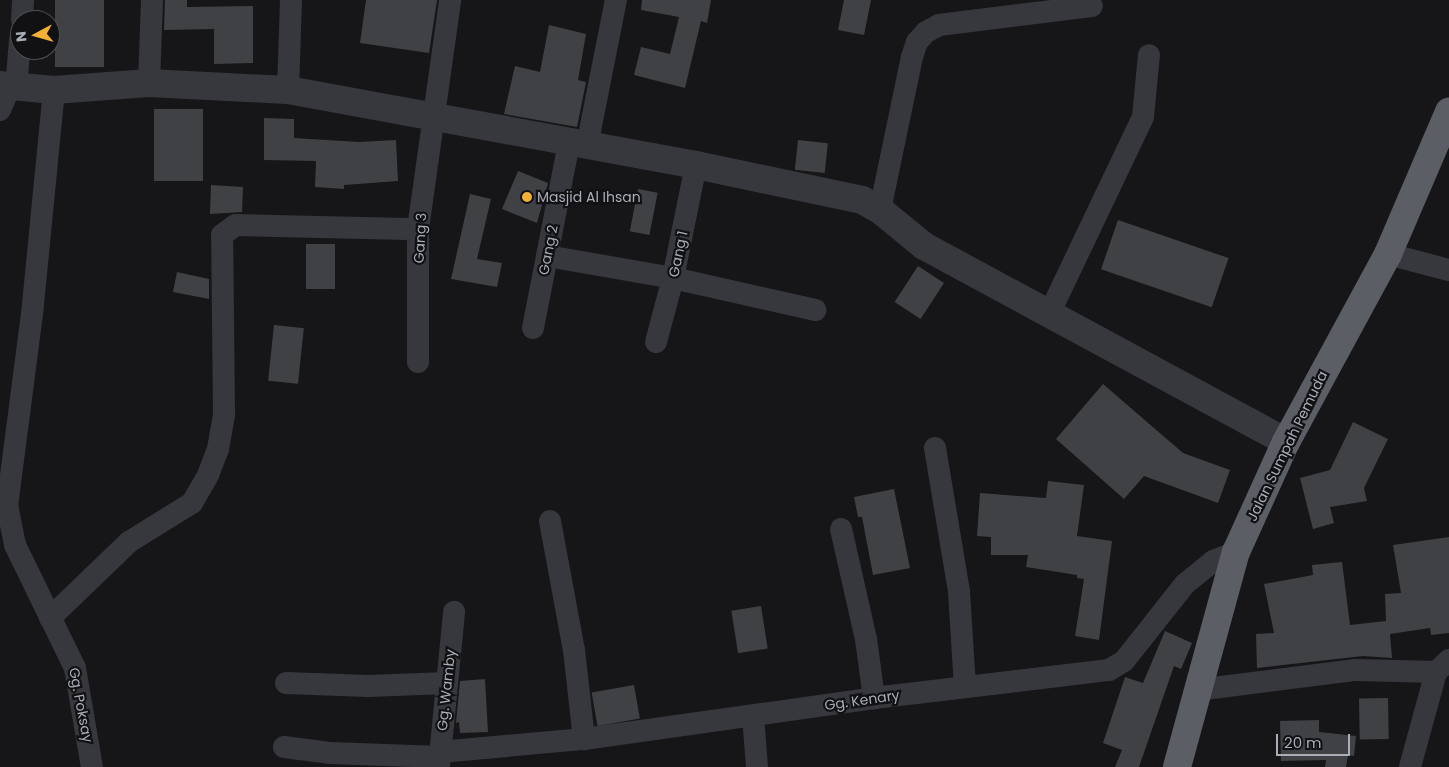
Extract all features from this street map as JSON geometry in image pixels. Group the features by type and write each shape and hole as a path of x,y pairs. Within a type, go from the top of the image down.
{"highway":[{"name":"Jalan Sumpah Pemuda","path":"1177,767 1213,630 1236,552 1286,442 1388,254 1449,112"}],"street":[{"path":"149,83 152,0"},
{"path":"288,90 291,0"},
{"name":"Gang 3","path":"418,362 418,229 450,0"},
{"name":"Gang 2","path":"533,328 547,256 616,0"},
{"path":"880,210 912,57 917,42 926,32 939,25 1092,6"},
{"path":"1050,312 1143,117 1149,55"},
{"path":"15,60 7,92 149,83 288,90 696,165 862,200 880,210 924,246 1050,312 1286,442"},
{"name":"Gg. Poksay","path":"54,90 33,306 7,505 15,546 75,668 92,767"},
{"name":"Gang 1","path":"656,342 673,278 696,165"},
{"path":"50,618 129,542 192,503 208,475 218,449 224,414 222,235 236,225 418,229"},
{"path":"1388,254 1449,270"},
{"path":"547,256 673,278 814,310"},
{"path":"935,448 959,592 965,687"},
{"path":"550,521 574,650 584,738"},
{"path":"841,529 866,640 874,698"},
{"name":"Gg. Kenary","path":"284,747 330,753 440,759 874,698 1114,668 1129,655 1178,592 1213,562 1236,552"},
{"name":"Gg. Wamby","path":"440,759 454,612"},
{"path":"1197,690 1356,670 1442,666 1410,767"},
{"path":"286,683 368,686 447,683"},
{"path":"753,716 757,767"}],"building":[{"path":"55,0 104,0 104,67 55,67 55,60 60,60 60,10 55,10"},
{"path":"165,0 187,0 187,7 253,6 253,63 214,64 214,29 164,30"},
{"path":"366,0 437,0 429,53 360,43"},
{"path":"642,0 711,0 707,23 701,21 685,88 634,75 641,47 670,54 679,17 641,10"},
{"path":"844,0 871,0 864,35 838,30"},
{"path":"549,25 586,34 578,80 586,82 577,127 504,114 515,66 540,72"},
{"path":"154,109 203,109 203,181 154,181"},
{"path":"264,118 294,119 294,138 359,142 396,140 398,181 344,185 344,189 315,187 316,161 264,160"},
{"path":"798,140 828,143 825,173 795,170"},
{"name":"Masjid Al Ihsan","path":"518,171 548,183 537,223 502,209"},
{"path":"211,185 243,187 242,212 210,214"},
{"path":"638,189 658,193 649,235 630,231"},
{"path":"470,194 491,199 477,259 502,263 497,287 451,279"},
{"path":"1118,220 1229,258 1212,307 1101,269"},
{"path":"306,244 335,244 335,289 306,289"},
{"path":"918,266 944,283 921,319 895,302"},
{"path":"177,272 209,279 209,299 173,292"},
{"path":"274,325 304,328 298,384 268,381"},
{"path":"1103,384 1183,453 1230,470 1218,503 1144,476 1124,499 1056,439"},
{"path":"1353,422 1388,439 1364,488 1367,501 1330,507 1334,523 1313,529 1300,478 1330,470"},
{"path":"1048,481 1084,485 1077,536 1112,541 1099,640 1075,636 1084,579 1077,578 1077,575 1026,567 1028,555 991,555 991,537 977,536 980,493 1046,498"},
{"path":"894,489 910,568 873,575 862,517 858,517 854,497"},
{"path":"1449,537 1449,633 1431,635 1430,628 1390,634 1392,658 1363,656 1257,668 1256,634 1274,633 1264,584 1313,575 1312,565 1342,562 1350,625 1386,621 1385,594 1401,593 1393,545"},
{"path":"761,606 768,648 738,653 731,611"},
{"path":"1165,631 1192,643 1181,669 1174,666 1139,767 1115,767 1122,750 1103,743 1125,677 1143,683"},
{"path":"485,679 488,732 460,733 459,722 456,723 460,681"},
{"path":"634,685 640,718 598,726 592,692"},
{"path":"1388,698 1389,739 1360,739 1359,699"},
{"path":"1319,720 1319,732 1356,736 1354,756 1348,755 1346,767 1325,767 1326,760 1281,761 1280,721"}],"place":[{"name":"Masjid Al Ihsan","path":"527,197"}]}
